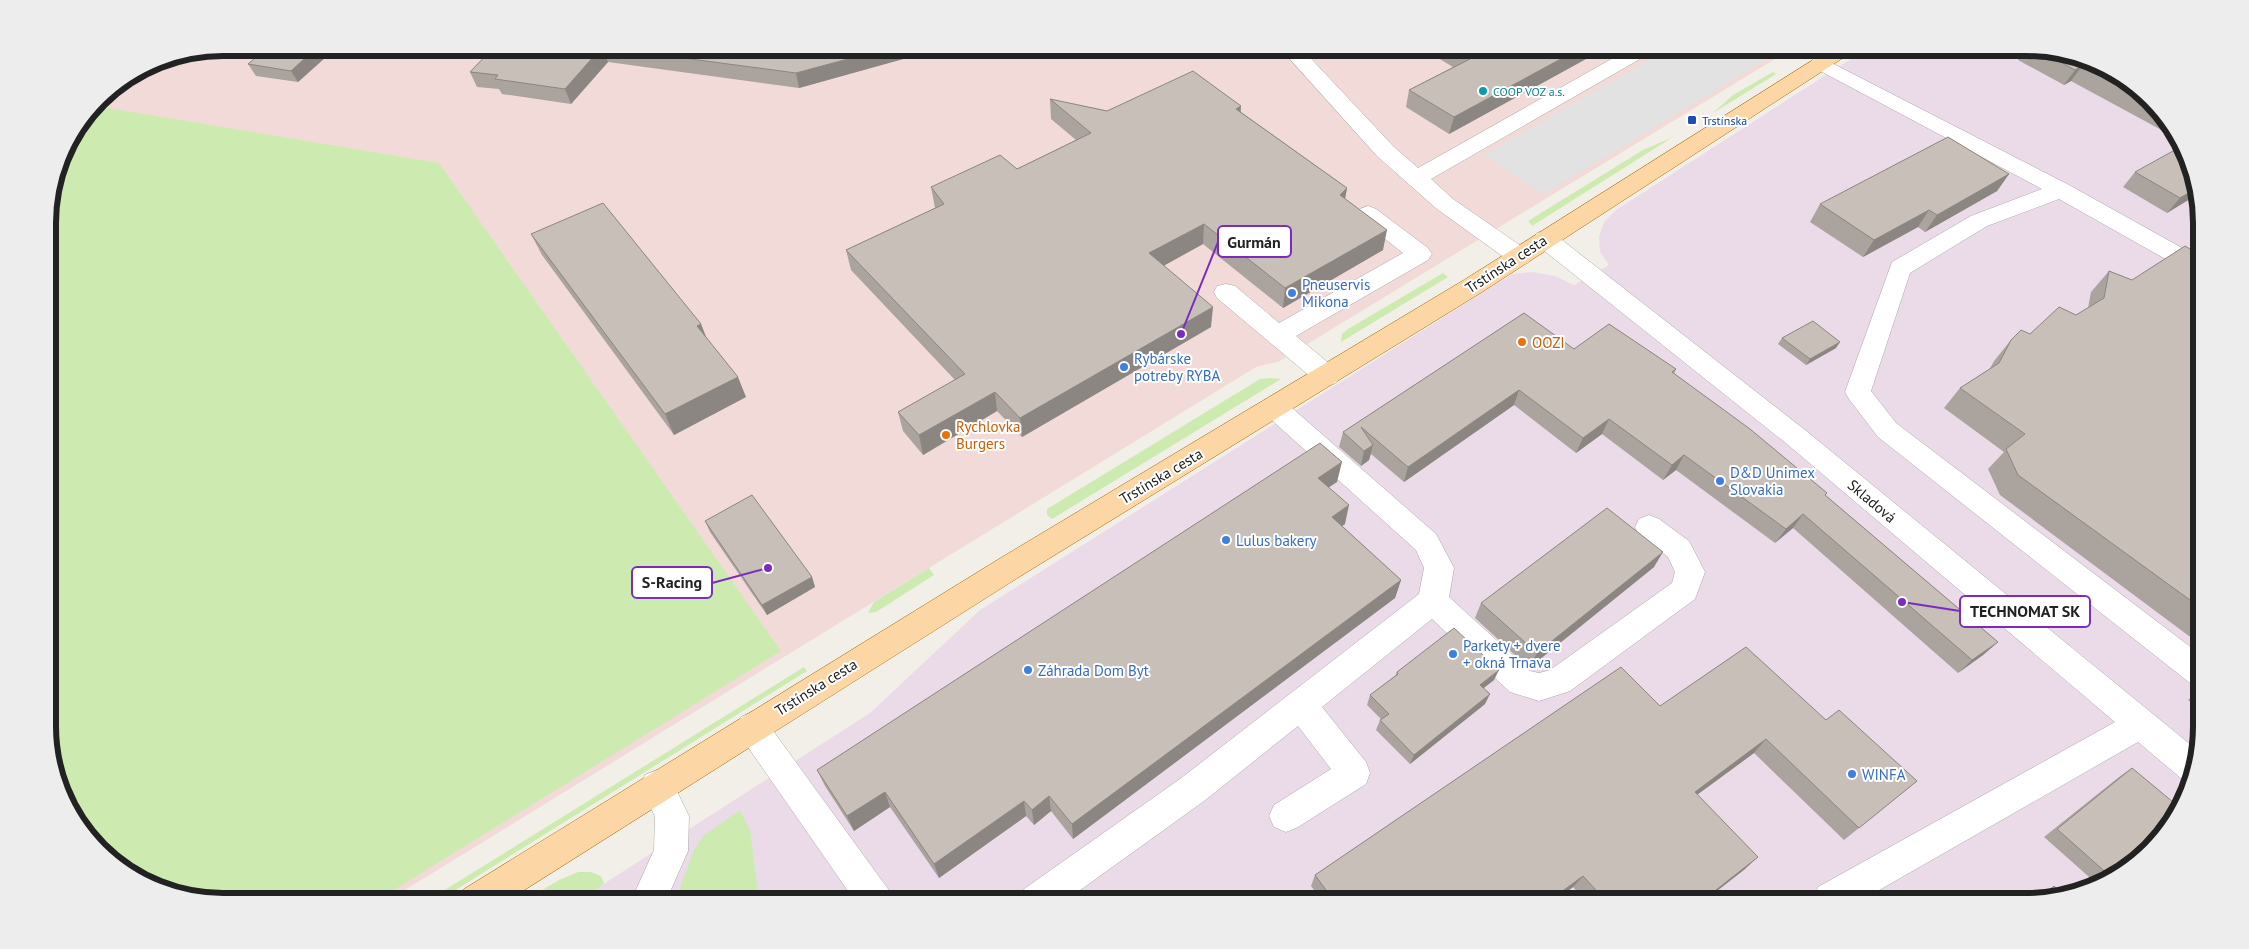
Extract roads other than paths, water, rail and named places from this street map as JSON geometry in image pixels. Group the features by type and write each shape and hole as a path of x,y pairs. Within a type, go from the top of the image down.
{"main road":[{"name":"Trstínska cesta","path":"490,893 657,786 1053,541 1275,408 1520,257 1545,239 1831,56"}],"street":[{"path":"1298,56 1385,151 1445,204 1520,257"},
{"path":"1416,178 1631,56"},
{"path":"1820,63 2061,190 2193,264"},
{"path":"2061,190 1979,222 1900,268 1858,392 1887,430 2193,667"},
{"path":"1278,335 1420,254 1368,214"},
{"name":"Skladová","path":"1545,239 1796,438 2188,763"},
{"path":"1226,292 1327,376"},
{"path":"1048,893 1192,790 1433,601 1439,568 1426,542 1275,408"},
{"path":"1433,601 1521,682 1539,686 1559,681 1685,590 1690,572 1679,550 1649,527"},
{"path":"1286,816 1354,773 1301,705"},
{"path":"1842,892 2118,738 2139,722"},
{"path":"752,727 870,893"},
{"path":"652,893 670,851 672,816 657,786"}],"place":[{"name":"COOP VOZ a.s.","path":"1483,91"},
{"name":"Trstínska","path":"1692,120"},
{"name":"Pneuservis Mikona","path":"1292,293"},
{"name":"Gurmán","path":"1181,334"},
{"name":"OOZI","path":"1522,342"},
{"name":"Rybárske potreby RYBA","path":"1124,367"},
{"name":"Rychlovka Burgers","path":"946,435"},
{"name":"D&D Unimex Slovakia","path":"1720,481"},
{"name":"Lulus bakery","path":"1226,540"},
{"name":"S-Racing","path":"768,568"},
{"name":"TECHNOMAT SK","path":"1902,602"},
{"name":"Parkety + dvere + okná Trnava","path":"1453,654"},
{"name":"Záhrada Dom Byt","path":"1028,670"},
{"name":"WINFA","path":"1852,774"}]}
